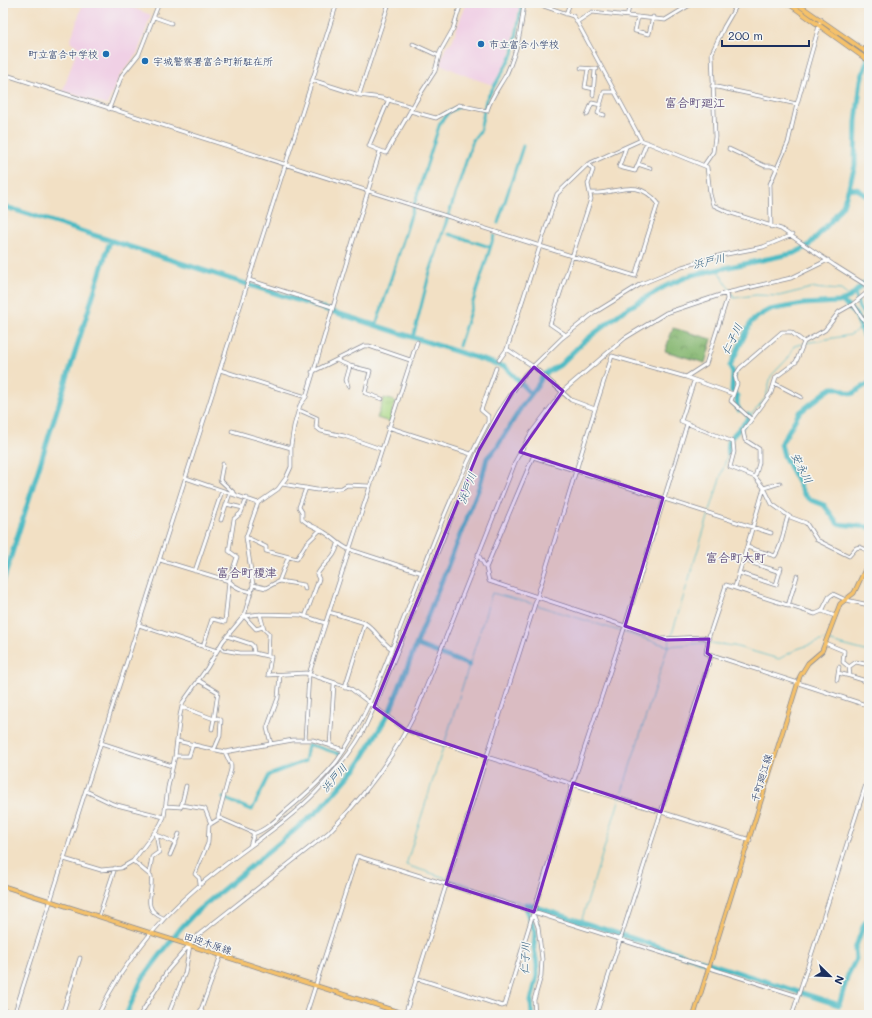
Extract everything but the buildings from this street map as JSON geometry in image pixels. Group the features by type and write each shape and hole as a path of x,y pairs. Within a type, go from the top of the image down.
{"highway":[{"path":"788,3 869,61"},
{"path":"796,3 821,19 869,54"}],"main road":[{"name":"千町廻江線","path":"694,1015 798,683 804,668 818,656 828,637 840,604 857,588 869,561"},
{"name":"田迎木原線","path":"3,886 51,900 406,1015"}],"street":[{"path":"109,109 122,75 139,54 159,3"},
{"path":"15,1014 337,3"},
{"path":"360,95 389,3"},
{"path":"389,99 369,146 386,153 412,107 435,71 444,42 453,29 461,3"},
{"path":"410,111 436,118 459,105 487,111 490,99 506,75 518,46 524,3"},
{"path":"536,3 573,16 641,140 704,164 709,171 710,194 713,205 770,227 781,229 869,287"},
{"path":"566,14 570,3"},
{"path":"627,16 630,3"},
{"path":"577,22 592,12 638,17 653,17 665,20 693,3"},
{"path":"704,164 713,152 716,137 712,86 712,53 724,27 738,3"},
{"path":"154,17 171,23"},
{"path":"638,17 634,31 649,34 653,17"},
{"path":"770,227 770,184 789,142 797,104 821,19"},
{"path":"413,44 439,56"},
{"path":"581,68 595,70 600,67"},
{"path":"588,69 584,87 594,89"},
{"path":"593,95 595,70"},
{"path":"3,74 635,276 658,203 650,194 631,187 605,194 590,193"},
{"path":"312,80 360,95 389,99 412,107"},
{"path":"712,86 797,104"},
{"path":"604,116 598,114 604,92 614,92"},
{"path":"587,115 592,103 601,105"},
{"path":"499,360 507,349 557,194 588,164 641,140"},
{"path":"626,147 619,167 635,171 647,142"},
{"path":"729,149 765,166 777,168"},
{"path":"64,858 101,870 129,865 157,833 164,817 182,707 191,689 220,646 244,616 253,585 246,537 258,503 271,495 282,484 291,467 292,436 299,410 306,397 312,372 369,191 380,151"},
{"path":"566,335 550,324 591,199 588,184 593,170 588,164"},
{"path":"638,164 650,168"},
{"path":"98,1015 119,975 163,918 200,884 300,806 327,780 361,735 374,707 479,450 512,393 525,374 566,335 594,313 641,284 682,267 722,255 763,246 792,235"},
{"path":"140,1015 168,970 210,924 311,846 347,815 378,776 417,710 506,483 526,442 544,415 563,392 625,338 666,313 726,293 791,278 828,260"},
{"path":"248,281 332,308"},
{"path":"755,477 760,463 759,449 745,440 743,431 771,393 776,377 796,362 804,342 825,330 839,312 869,292"},
{"path":"686,377 706,364 727,299 726,293"},
{"path":"853,304 869,328"},
{"path":"751,419 732,401 733,394 738,384 735,376 740,368 771,343 777,334 782,332 791,332 804,342"},
{"path":"305,740 309,674 348,549 417,342"},
{"path":"312,372 364,346 369,346 410,360"},
{"path":"507,349 534,367 574,402 595,409"},
{"path":"406,1015 416,978 612,356 686,377 733,394"},
{"path":"336,360 350,366 370,371 365,393 382,399"},
{"path":"348,386 346,380 350,366"},
{"path":"250,846 253,834 267,826 324,776 344,750 369,703 471,454 488,422 488,416 481,410 496,368"},
{"path":"220,370 306,397"},
{"path":"694,381 681,421 733,442 734,452 730,466 755,477 764,488 772,504 788,516 808,525 813,537 817,540 849,556 856,548 860,547 869,551"},
{"path":"774,382 801,397"},
{"path":"299,410 317,418 316,427 321,431 344,436 381,449"},
{"path":"416,978 502,1006 505,1004 573,783 625,627 663,498 687,424"},
{"path":"388,427 471,454"},
{"path":"232,431 291,448"},
{"path":"486,568 533,457 771,533"},
{"path":"223,464 220,480 236,495"},
{"path":"186,478 258,503"},
{"path":"764,488 780,483"},
{"path":"282,484 317,490 342,488 347,484 369,486"},
{"path":"306,488 299,507 302,512 302,519 308,525 320,530 338,544 348,549 422,573"},
{"path":"735,587 764,488"},
{"path":"220,520 230,493"},
{"path":"195,571 221,494"},
{"path":"203,646 212,619 225,622 229,581 237,557 229,551 234,519 241,513 247,498"},
{"path":"226,504 243,508"},
{"path":"747,547 774,556 782,544 788,516"},
{"path":"246,537 266,547 266,551 288,558 297,559 306,544 320,530"},
{"path":"305,617 319,579 317,575 320,568 334,557 338,544"},
{"path":"478,554 486,568 489,581 666,640 702,637 709,639"},
{"path":"279,581 288,558"},
{"path":"160,560 229,581 243,590 252,592"},
{"path":"739,573 776,585 780,570 743,560"},
{"path":"788,606 797,576"},
{"path":"253,585 266,588 279,581 304,585 305,589"},
{"path":"869,605 846,600 833,594 829,597 822,611 816,614 726,585 706,653 711,656 869,706"},
{"path":"822,611 835,616"},
{"path":"329,612 365,623 373,629 380,639 392,649"},
{"path":"260,614 263,627 269,634 267,655 271,658"},
{"path":"244,616 260,614 286,614 305,617 326,623"},
{"path":"244,616 256,629 263,627"},
{"path":"345,687 365,623"},
{"path":"139,625 217,651"},
{"path":"227,636 251,644 253,646 254,653"},
{"path":"825,643 844,651 843,662 849,667 850,676"},
{"path":"220,646 223,650 240,653 254,653 271,658"},
{"path":"596,1015 711,656"},
{"path":"271,658 268,675 300,673 309,674 345,687 357,693 406,730 448,745 573,783 750,840"},
{"path":"849,667 856,662 869,665"},
{"path":"837,680 840,668"},
{"path":"838,673 869,682"},
{"path":"271,744 266,728 278,698 280,675"},
{"path":"198,680 218,692 212,729"},
{"path":"330,746 334,684"},
{"path":"182,707 221,720 220,736 214,750"},
{"path":"177,741 225,752 293,740 313,740 344,750"},
{"path":"101,743 172,766"},
{"path":"175,756 189,756 192,744"},
{"path":"220,818 218,817 231,769 231,765 225,752"},
{"path":"792,1015 869,775"},
{"path":"182,805 186,786"},
{"path":"86,791 113,804 164,817"},
{"path":"864,793 869,794"},
{"path":"166,806 181,807 182,805 205,809 211,824"},
{"path":"220,818 254,833 253,834"},
{"path":"200,884 199,878 195,874 208,843 209,825 220,818"},
{"path":"157,833 176,843"},
{"path":"149,874 152,857 159,852 157,833"},
{"path":"170,855 179,834"},
{"path":"306,1015 357,856 798,996"},
{"path":"133,861 149,874 152,881 149,904 154,912 163,918"},
{"path":"99,916 115,868"},
{"path":"534,913 538,927 542,959 541,976 534,1000 535,1015"},
{"path":"168,1015 185,973 190,945"},
{"path":"199,1015 202,1011 221,955"},
{"path":"62,1015 80,958"},
{"path":"3,1010 19,1015"},
{"path":"202,1011 202,1013 206,1015"}],"highlighted area":[{"path":"534,367 563,391 520,452 663,498 625,626 666,640 709,639 707,653 711,656 661,812 573,783 534,912 446,884 486,757 406,730 374,707 479,450 512,393"}],"shaded area":[{"name":"町立富合中学校","path":"83,3 134,3 133,8 151,15 138,52 119,77 107,105 63,91 78,46 70,42"},
{"name":"市立富合小学校","path":"466,3 487,5 491,3 517,3 519,8 510,56 493,85 469,77 440,64 447,45 452,42"}],"green space":[{"path":"673,328 712,339 705,363 665,351"},
{"path":"384,398 395,401 390,422 377,418"}],"waterway":[{"path":"413,338 429,275 473,140 480,131 486,100 513,54 521,9 520,3"},
{"name":"浜戸川","path":"126,1015 142,979 180,929 196,912 319,810 357,767 389,713 480,485 487,458 497,447 543,375 560,365 582,343 623,311 664,287 692,275 795,253 808,246 832,220 843,205 855,166 856,122 861,80 869,55"},
{"path":"376,326 440,123 449,112 459,107"},
{"path":"498,223 523,146"},
{"name":"仁子川","path":"849,187 859,190 867,196 869,203"},
{"path":"3,206 505,367 531,394"},
{"path":"449,234 490,247"},
{"path":"459,346 494,236"},
{"path":"3,582 110,241"},
{"path":"718,271 730,290"},
{"name":"仁子川","path":"739,410 737,405 737,396 732,391 733,373 730,366 751,322 769,310 803,304 839,302 850,297 869,279"},
{"path":"732,293 734,298 756,295 779,296 811,288 841,290 850,297"},
{"path":"855,293 859,308 869,323"},
{"name":"安永川","path":"842,301 856,315 869,348"},
{"path":"805,343 850,335 861,328"},
{"path":"750,416 766,397 771,376 789,357 794,346 802,344"},
{"name":"安永川","path":"869,383 852,394 837,388 832,388 827,391 799,413 781,444 784,456 804,494 811,500 824,505 838,524 869,527"},
{"name":"仁子川","path":"728,453 729,440 750,417 748,415"},
{"path":"710,511 728,453"},
{"path":"671,637 709,514"},
{"path":"446,878 406,865 492,593 533,604"},
{"path":"536,605 668,646 707,643"},
{"path":"620,798 670,640"},
{"path":"710,643 734,646 779,659 797,649 824,640"},
{"path":"827,641 869,652"},
{"path":"417,645 469,665"},
{"path":"223,798 252,810 269,775 305,761 308,745 341,754"},
{"path":"581,922 619,801"},
{"path":"449,879 526,904"},
{"path":"532,1015 531,1001 537,976 537,965 534,948 535,931 528,915 526,904 839,1005 848,975 856,959 855,949 864,924 869,918"}],"place":[{"name":"市立富合小学校","path":"481,44"},
{"name":"町立富合中学校","path":"106,54"},
{"name":"宇城警察署富合町新駐在所","path":"145,61"}],"district":[{"name":"富合町廻江","path":"695,103"},
{"name":"富合町大町","path":"736,558"},
{"name":"富合町榎津","path":"247,573"}]}
